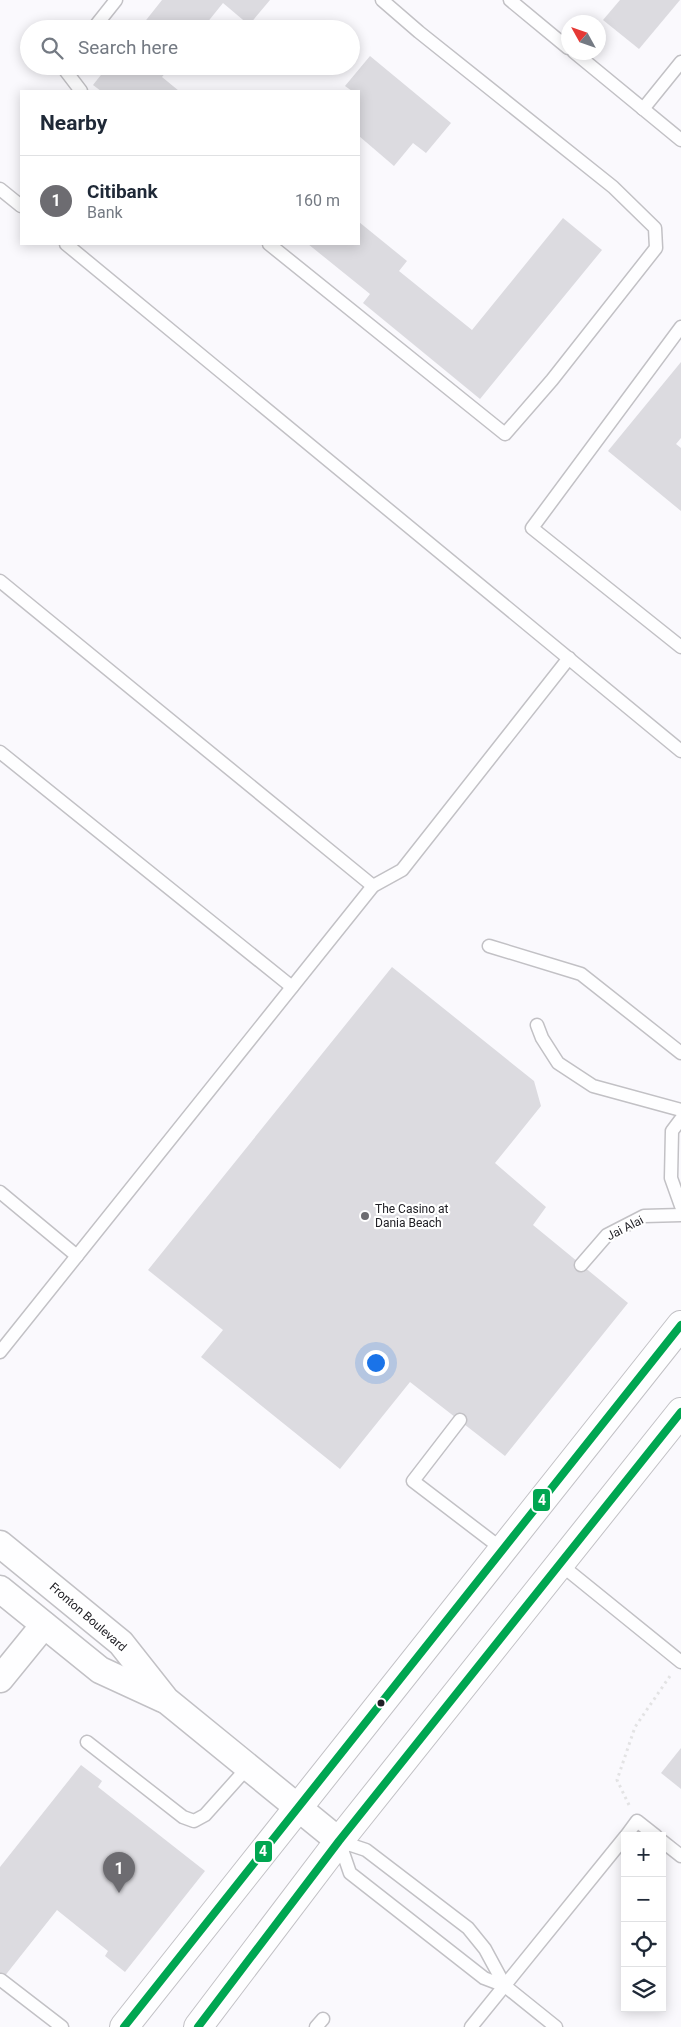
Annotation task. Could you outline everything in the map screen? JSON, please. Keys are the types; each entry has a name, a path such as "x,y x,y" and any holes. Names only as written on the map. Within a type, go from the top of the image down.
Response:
{"main road":[{"path":"124,2027 681,1325"},
{"path":"198,2027 339,1841 681,1412"}],"street":[{"name":"Fronton Boulevard","path":"0,1544 121,1642 166,1700 339,1841"},
{"name":"Fronton Boulevard","path":"0,1589 100,1670 166,1700"},
{"path":"0,1679 44,1625"}],"lane":[{"path":"100,20 116,0"},
{"path":"270,245 505,434 552,380 656,248 654,228 614,187 419,32 382,0"},
{"path":"510,0 561,42"},
{"path":"584,60 681,140"},
{"path":"643,109 681,62"},
{"path":"69,75 80,90"},
{"path":"0,189 20,205"},
{"path":"67,245 681,751"},
{"path":"681,327 532,528 681,647"},
{"path":"0,581 373,886"},
{"path":"0,1352 373,886 402,870 569,658"},
{"path":"0,752 292,987"},
{"path":"489,946 581,974 681,1053"},
{"path":"536,1025 558,1063 593,1086 681,1110"},
{"path":"681,1119 672,1131 671,1178 681,1206"},
{"path":"0,1192 77,1256"},
{"name":"Jai Alai","path":"581,1265 607,1235 644,1216 681,1215"},
{"path":"460,1420 413,1480 502,1549"},
{"path":"560,1564 681,1661"},
{"path":"87,1742 183,1817 194,1821 205,1815 248,1767"},
{"path":"628,1832 637,1821 651,1832"},
{"path":"339,1841 350,1872 484,1978 505,1986 556,2027"},
{"path":"339,1841 366,1850 468,1928 485,1949 505,1986"},
{"path":"471,2027 621,1841"},
{"path":"666,1844 681,1856"},
{"path":"1,1980 62,2027"}],"path":[{"path":"637,1821 616,1780 635,1727 681,1661"}],"building":[{"path":"162,0 270,0 253,20 243,20 223,3 209,20 146,20"},
{"path":"620,0 680,0 639,49 606,22 606,16"},
{"path":"370,56 451,123 426,153 413,143 394,166 360,137 360,90 351,90 345,86 354,75 360,75 360,68"},
{"path":"101,75 164,75 162,77 178,90 100,90 93,85"},
{"path":"563,218 602,250 480,399 363,303 370,294 309,245 360,245 360,223 407,261 399,271 472,330"},
{"path":"681,362 681,438 676,444 681,448 681,511 608,451"},
{"name":"The Casino at Dania Beach","path":"392,967 534,1081 541,1106 495,1163 546,1207 533,1225 628,1303 505,1456 410,1382 340,1469 201,1357 223,1330 148,1270"},
{"path":"681,1748 681,1789 661,1773"},
{"path":"81,1765 102,1781 98,1787 205,1871 125,1972 105,1956 108,1951 57,1910 0,1982 0,1867"}],"transit line":[{"name":"4","path":"124,2027 681,1325"},
{"name":"4","path":"198,2027 339,1841 681,1412"}],"place":[{"name":"The Casino at Dania Beach","path":"365,1216"},
{"name":"Citibank","path":"119,1893"}]}
